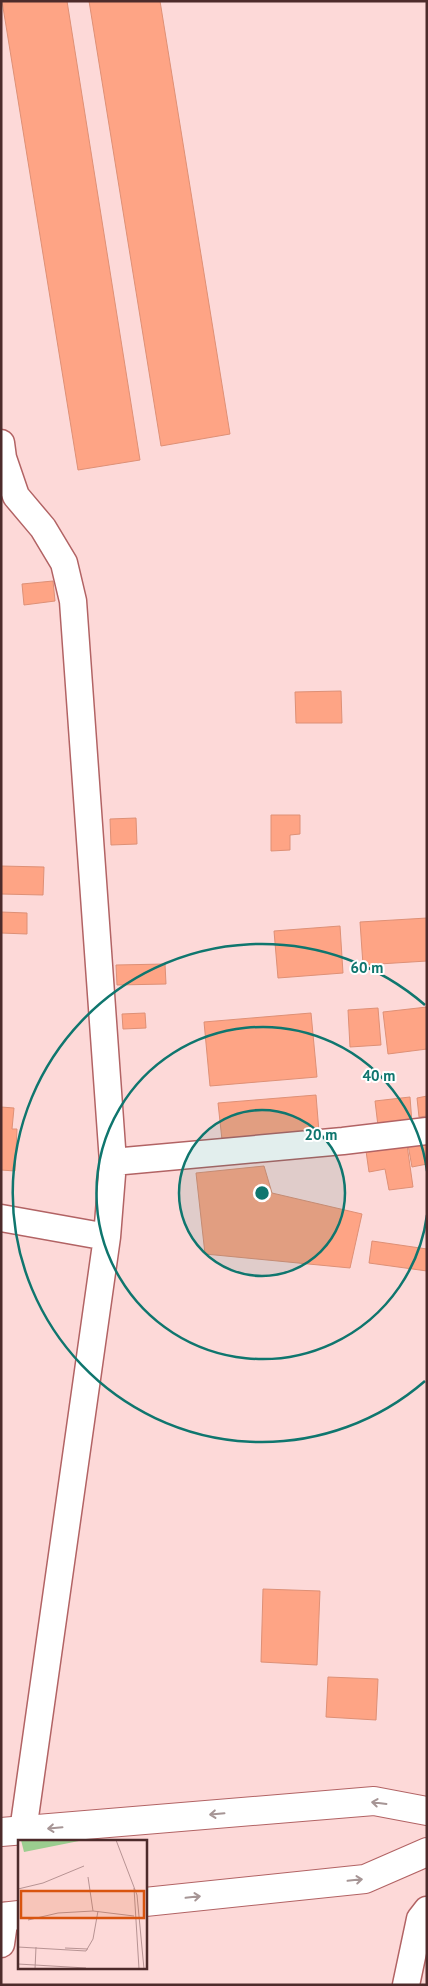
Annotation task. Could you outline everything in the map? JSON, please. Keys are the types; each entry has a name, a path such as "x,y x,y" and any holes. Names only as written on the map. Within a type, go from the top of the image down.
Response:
{"street":[{"path":"1,444 3,458 16,496 43,528 64,563 73,601 112,1162 107,1237 12,1831 374,1801 427,1811"},
{"path":"112,1162 344,1141 427,1131"},
{"path":"1,1218 107,1237"},
{"path":"146,1902 365,1880 427,1852"},
{"path":"406,1985 420,1919 427,1910"},
{"path":"1,1944 8,1916"}],"building":[{"path":"2,1 67,1 140,460 78,470"},
{"path":"89,1 160,1 230,434 161,446"},
{"path":"53,581 55,601 24,605 22,584"},
{"path":"341,691 342,723 296,723 295,692"},
{"path":"271,815 300,815 300,834 290,835 290,850 271,851"},
{"path":"136,818 137,844 111,845 110,819"},
{"path":"1,866 44,867 43,895 1,894"},
{"path":"1,912 27,913 27,934 1,933"},
{"path":"427,918 427,961 363,965 360,922"},
{"path":"340,926 343,973 278,978 274,931"},
{"path":"165,964 166,984 117,985 116,965"},
{"path":"427,1007 427,1049 388,1054 383,1012"},
{"path":"378,1008 381,1045 350,1047 348,1010"},
{"path":"145,1013 146,1028 123,1029 122,1014"},
{"path":"311,1013 317,1077 210,1086 204,1022"},
{"path":"316,1095 319,1132 222,1140 218,1103"},
{"path":"427,1096 427,1116 419,1117 417,1098"},
{"path":"410,1097 412,1123 378,1126 375,1101"},
{"path":"1,1107 14,1108 12,1129 17,1129 15,1171 1,1170"},
{"path":"427,1142 427,1164 412,1167 408,1145"},
{"path":"407,1145 413,1187 389,1190 385,1169 369,1172 366,1151"},
{"path":"264,1166 272,1193 362,1214 350,1268 205,1254 196,1173"},
{"path":"372,1241 427,1249 427,1271 369,1263"},
{"path":"263,1589 320,1591 317,1665 261,1662"},
{"path":"328,1677 378,1679 376,1720 326,1717"}]}
